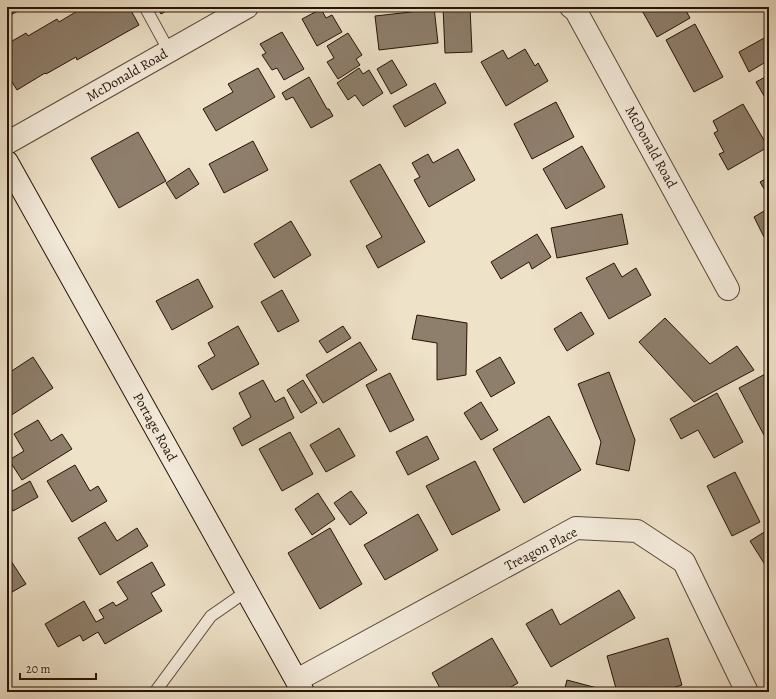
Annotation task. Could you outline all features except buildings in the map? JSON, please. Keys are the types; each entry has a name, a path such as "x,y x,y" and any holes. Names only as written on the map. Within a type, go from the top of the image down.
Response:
{"street":[{"name":"McDonald Road","path":"7,144 247,7"},
{"name":"McDonald Road","path":"571,7 576,11 728,289"},
{"name":"Portage Road","path":"7,162 300,686"},
{"name":"Treagon Place","path":"300,686 576,528 637,531 684,562 747,692"}],"lane":[{"path":"145,7 169,51"},
{"path":"155,692 211,616 247,591"}]}
